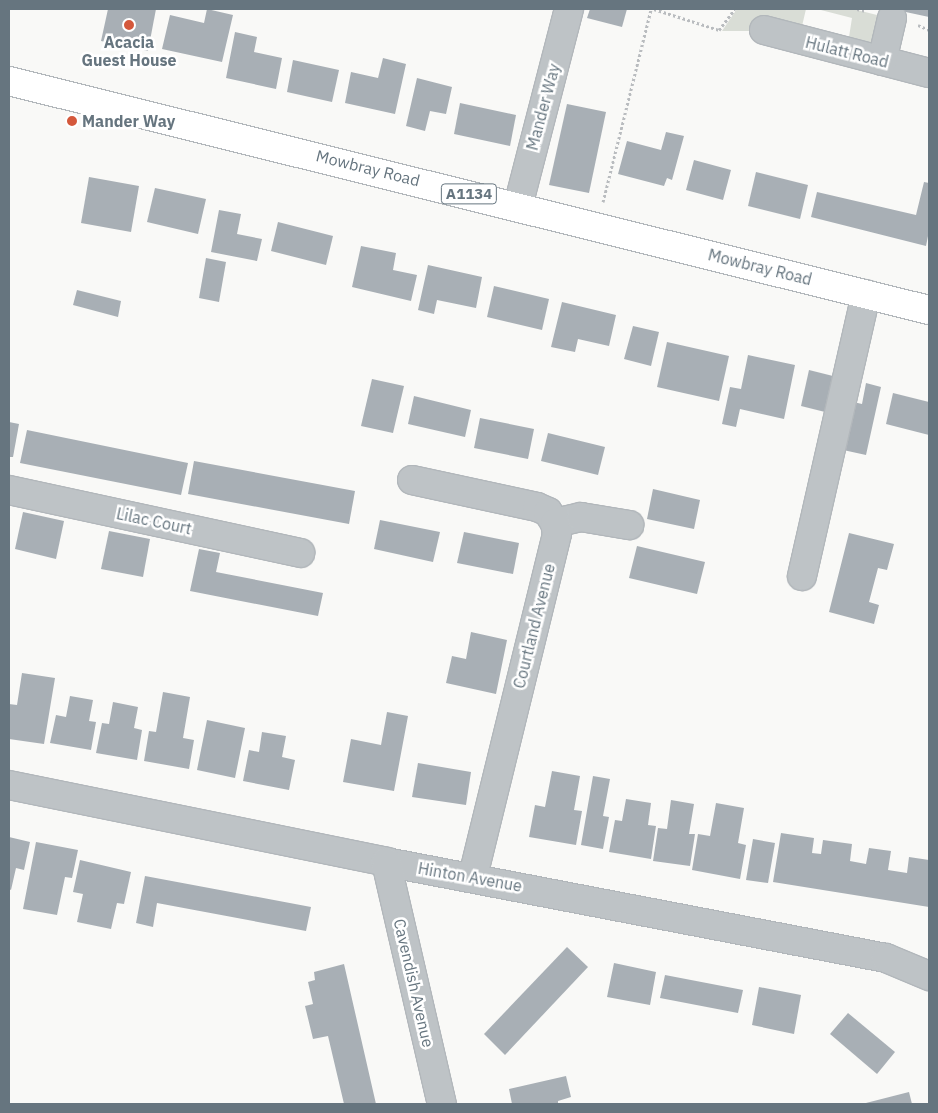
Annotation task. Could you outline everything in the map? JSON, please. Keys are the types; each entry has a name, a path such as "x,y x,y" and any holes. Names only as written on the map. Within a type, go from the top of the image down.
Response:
{"main road":[{"name":"Mowbray Road","path":"9,81 518,206 929,310"}],"street":[{"name":"Mander Way","path":"518,206 569,9"},
{"path":"882,61 892,18"},
{"name":"Hulatt Road","path":"764,30 929,73"},
{"path":"802,576 866,294"},
{"path":"412,480 536,507 548,512 556,523 580,517 628,525"},
{"name":"Lilac Court","path":"9,490 300,553"},
{"name":"Courtland Avenue","path":"473,877 556,534 556,523"},
{"name":"Hinton Avenue","path":"9,785 386,862 473,877 886,958 929,976"},
{"name":"Cavendish Avenue","path":"386,862 442,1104"}],"path":[{"path":"598,226 652,9 719,30 735,9"}],"shaded area":[{"path":"737,9 806,9 799,39 761,31 722,31"},
{"path":"817,9 853,9 881,16 874,43 849,37 852,18"}],"building":[{"name":"Acacia Guest House","path":"108,9 156,9 148,51 101,41"},
{"path":"207,9 233,15 222,62 162,49 170,15 204,23"},
{"path":"590,9 627,9 622,27 587,18"},
{"path":"901,9 929,9 929,17 901,11"},
{"path":"235,32 257,37 254,52 282,58 276,89 226,78"},
{"path":"383,58 406,64 395,114 345,103 351,72 378,78"},
{"path":"293,60 339,70 332,102 287,92"},
{"path":"417,78 452,87 446,114 430,111 425,131 406,126"},
{"path":"460,103 516,115 510,146 454,134"},
{"path":"567,104 606,112 589,193 549,185"},
{"path":"666,132 684,136 672,180 667,178 664,186 618,174 627,141 661,150"},
{"path":"694,160 731,170 723,200 686,190"},
{"path":"756,172 808,185 800,219 748,206"},
{"path":"89,177 139,186 131,232 81,223"},
{"path":"924,182 929,183 929,231 926,246 811,217 817,192 916,215"},
{"path":"155,188 206,199 198,234 147,222"},
{"path":"219,210 241,214 237,234 262,239 257,261 211,252"},
{"path":"278,222 333,236 326,265 271,251"},
{"path":"361,246 396,253 393,270 417,275 411,301 352,287"},
{"path":"206,258 226,262 219,302 199,298"},
{"path":"428,265 482,277 476,308 437,300 434,314 418,310"},
{"path":"494,286 549,299 542,330 487,317"},
{"path":"77,290 121,301 118,317 73,305"},
{"path":"562,302 616,315 609,346 578,339 575,352 551,347"},
{"path":"633,326 659,332 651,366 624,359"},
{"path":"667,342 729,356 719,401 657,387"},
{"path":"748,355 795,365 784,419 740,409 736,427 722,424 730,387 741,389"},
{"path":"809,370 841,378 833,414 801,406"},
{"path":"372,379 404,386 393,433 361,426"},
{"path":"866,383 881,387 866,455 834,448 845,400 862,404"},
{"path":"893,393 929,402 929,435 886,424"},
{"path":"414,396 471,410 465,437 408,424"},
{"path":"480,418 534,429 528,459 474,448"},
{"path":"9,422 19,424 13,457 9,457"},
{"path":"27,430 188,463 181,495 20,463"},
{"path":"548,433 605,447 598,475 541,461"},
{"path":"194,461 355,491 349,524 188,494"},
{"path":"653,489 700,500 694,529 647,519"},
{"path":"23,512 64,521 56,559 15,549"},
{"path":"380,520 440,532 433,562 374,549"},
{"path":"109,531 150,539 143,577 101,569"},
{"path":"464,532 519,543 513,574 457,563"},
{"path":"849,533 894,544 887,570 878,568 869,602 879,605 874,624 829,612"},
{"path":"637,546 705,562 697,594 629,578"},
{"path":"199,549 220,553 216,572 323,593 318,616 190,591"},
{"path":"471,632 507,640 496,694 446,683 452,656 466,659"},
{"path":"22,673 55,678 44,744 9,739 9,704 17,705"},
{"path":"163,692 190,697 183,738 194,740 189,769 144,761 149,731 156,732"},
{"path":"70,696 93,700 89,721 96,722 91,750 50,743 56,715 66,717"},
{"path":"113,702 138,707 134,728 142,730 137,760 96,753 102,723 109,724"},
{"path":"387,712 408,716 394,791 343,782 351,739 381,745"},
{"path":"207,720 245,728 235,778 197,770"},
{"path":"262,732 286,736 282,757 295,760 289,790 243,781 249,750 259,752"},
{"path":"418,763 471,772 466,805 412,797"},
{"path":"552,771 580,776 574,810 582,811 576,845 529,837 535,805 545,807"},
{"path":"593,776 610,779 603,816 609,817 603,849 581,845"},
{"path":"626,799 651,803 648,825 656,826 651,859 609,852 615,820 622,821"},
{"path":"671,800 694,804 689,834 695,834 690,866 653,861 658,828 667,829"},
{"path":"716,803 744,808 738,843 746,845 740,879 692,870 698,834 710,836"},
{"path":"781,833 814,838 812,853 821,854 823,840 852,844 850,861 866,864 869,848 891,851 888,870 907,873 909,857 929,860 929,907 773,882"},
{"path":"9,837 30,842 24,870 16,868 11,890 9,889"},
{"path":"753,839 775,843 768,883 746,880"},
{"path":"36,842 78,850 72,878 65,877 57,915 23,909"},
{"path":"80,860 131,872 124,904 117,903 111,929 77,922 83,894 73,892"},
{"path":"145,876 311,907 306,931 157,903 153,927 136,923"},
{"path":"567,947 588,967 505,1055 484,1034"},
{"path":"614,963 656,972 650,1005 607,997"},
{"path":"344,964 376,1104 344,1104 328,1036 313,1039 305,1006 313,1004 308,982 315,980 314,972"},
{"path":"665,975 743,990 738,1013 660,998"},
{"path":"759,987 801,995 794,1034 752,1025"},
{"path":"848,1013 895,1052 877,1074 830,1034"},
{"path":"566,1076 571,1097 558,1101 558,1104 512,1104 509,1089"},
{"path":"909,1092 912,1104 862,1104"}],"place":[{"name":"Acacia Guest House","path":"129,25"},
{"name":"Mander Way","path":"72,121"}]}
